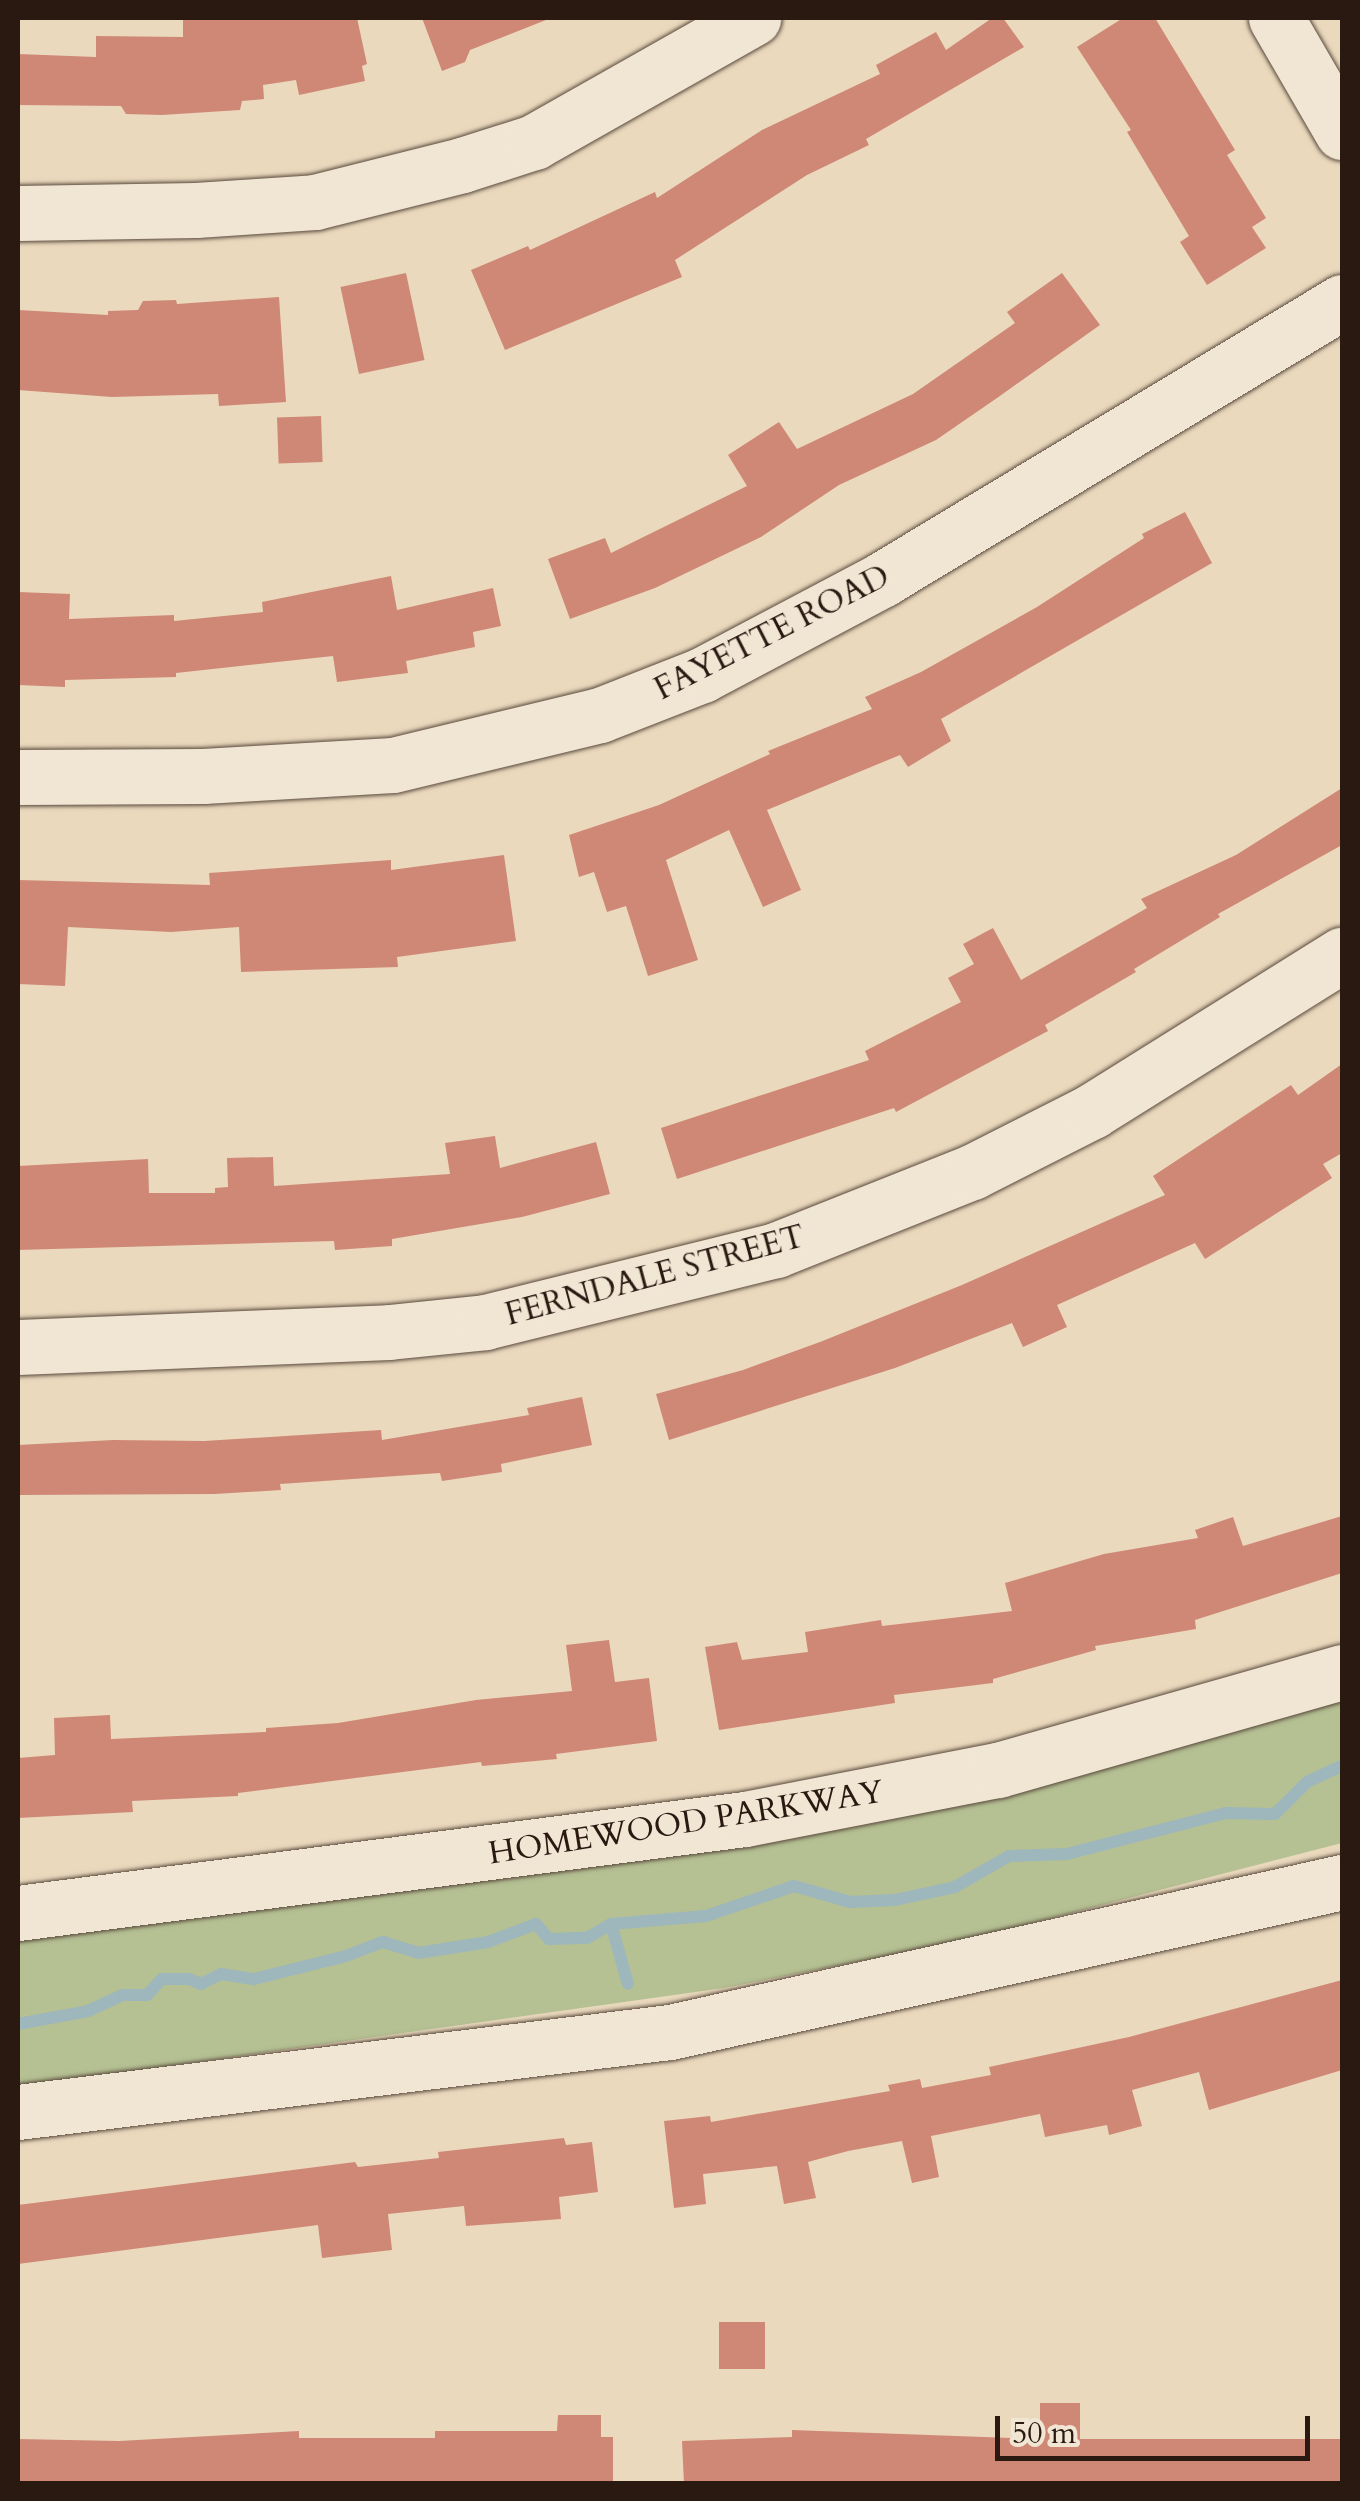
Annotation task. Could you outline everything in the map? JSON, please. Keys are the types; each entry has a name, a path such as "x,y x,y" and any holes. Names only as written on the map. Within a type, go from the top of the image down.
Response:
{"street":[{"path":"18,214 196,210 315,202 462,165 534,142 754,18"},
{"path":"1276,18 1342,132"},
{"name":"FAYETTE ROAD","path":"18,778 203,776 393,766 600,715 702,675 883,579 1342,302"},
{"name":"FERNDALE STREET","path":"18,1347 389,1332 485,1322 776,1250 972,1172 1092,1111 1342,955"},
{"name":"HOMEWOOD PARKWAY","path":"18,1913 745,1820 998,1770 1342,1672"},
{"path":"18,2112 670,2032 1342,1882"}],"green space":[{"path":"1342,1694 1342,1843 963,1941 724,1988 18,2087 18,1929"}],"building":[{"path":"183,18 357,18 367,64 362,66 365,81 299,95 296,80 263,85 264,99 242,101 240,110 162,115 126,114 121,106 18,105 18,54 96,57 96,36 183,37"},
{"path":"422,18 546,20 470,50 465,62 442,71"},
{"path":"992,18 1003,18 1024,47 866,139 869,145 807,175 675,260 682,277 505,350 471,270 528,246 530,250 655,192 657,198 762,130 880,74 876,65 936,32 946,50"},
{"path":"1123,18 1155,18 1235,150 1227,155 1266,218 1252,227 1266,248 1207,285 1180,242 1189,236 1127,132 1131,130 1077,47"},
{"path":"406,273 425,360 359,374 340,287"},
{"path":"1062,273 1100,325 997,398 936,440 839,485 761,537 655,588 570,619 548,559 605,538 611,553 747,486 728,455 779,422 797,449 913,394 1015,323 1007,312"},
{"path":"279,297 286,402 219,406 218,394 112,397 18,390 18,310 108,315 108,311 138,310 143,301 176,300 177,304"},
{"path":"321,416 323,462 279,464 277,418"},
{"path":"1185,512 1212,563 941,719 951,741 908,767 900,755 767,810 801,890 763,907 729,830 666,860 698,960 648,976 626,906 607,912 594,872 579,877 569,835 659,805 770,754 768,751 872,709 865,697 921,672 1037,607 1144,538 1142,534"},
{"path":"391,576 397,610 493,588 501,626 473,632 475,647 406,661 408,673 337,682 333,656 176,673 176,677 65,680 65,687 18,685 18,592 70,594 69,619 174,615 174,621 263,612 262,602"},
{"path":"1342,788 1342,845 1218,914 1220,917 1134,969 1136,972 1045,1025 1048,1031 896,1112 894,1108 677,1179 661,1128 869,1060 865,1051 961,1002 948,978 974,964 963,944 993,928 1021,980 1147,908 1141,899 1236,855"},
{"path":"504,855 516,941 397,957 398,967 241,972 239,927 171,932 68,927 65,986 18,984 18,880 210,885 209,873 391,860 391,870"},
{"path":"1342,1064 1342,1153 1323,1164 1332,1178 1205,1259 1195,1243 1057,1305 1067,1327 1023,1347 1012,1323 895,1368 669,1440 656,1394 743,1370 820,1342 962,1285 1165,1195 1153,1176 1291,1085 1298,1095"},
{"path":"495,1136 500,1168 596,1142 610,1194 522,1217 392,1239 392,1246 335,1250 334,1241 18,1250 18,1166 148,1159 149,1193 215,1193 215,1188 228,1187 227,1158 273,1157 274,1186 450,1174 445,1143"},
{"path":"582,1397 592,1445 501,1464 502,1472 442,1481 440,1473 280,1484 281,1490 215,1494 18,1495 18,1445 204,1441 381,1430 382,1440 529,1415 527,1408"},
{"path":"1342,1516 1342,1573 1195,1620 1196,1629 1095,1646 1096,1650 993,1679 993,1683 894,1695 895,1703 719,1730 705,1647 737,1642 742,1660 808,1652 805,1632 881,1620 882,1626 1012,1611 1005,1583 1104,1554 1198,1538 1195,1530 1233,1517 1243,1546"},
{"path":"609,1640 615,1682 649,1678 657,1741 556,1754 557,1759 482,1766 481,1762 238,1796 132,1801 133,1812 18,1818 18,1758 55,1755 54,1718 110,1715 111,1739 266,1732 266,1728 338,1723 476,1700 572,1691 566,1645"},
{"path":"1342,1980 1342,2070 1209,2110 1199,2072 1132,2090 1142,2126 1109,2135 1107,2125 1045,2137 1040,2114 931,2136 939,2177 912,2183 902,2141 848,2151 808,2162 816,2198 784,2204 777,2166 703,2174 706,2204 674,2208 664,2121 710,2116 711,2122 890,2091 888,2085 920,2079 922,2088 991,2075 989,2067 1129,2037"},
{"path":"564,2138 566,2145 592,2142 598,2192 559,2197 561,2219 466,2226 464,2206 388,2214 392,2250 322,2258 318,2225 18,2264 18,2205 355,2162 358,2167 439,2158 438,2152"},
{"path":"719,2322 765,2322 765,2369 719,2369"},
{"path":"1040,2403 1080,2403 1080,2439 1342,2439 1342,2484 684,2484 682,2441 792,2437 792,2430 1040,2439"},
{"path":"558,2415 601,2415 601,2437 613,2437 613,2484 18,2484 18,2439 119,2441 299,2431 299,2438 435,2438 435,2431 557,2431"}],"waterway":[{"path":"18,2024 88,2011 123,1995 147,1995 162,1979 189,1979 201,1984 221,1974 254,1979 346,1956 383,1942 418,1953 488,1942 536,1924 549,1939 587,1938 611,1924 706,1916 794,1886 850,1902 895,1900 955,1887 1009,1856 1067,1854 1225,1813 1275,1814 1307,1782 1342,1766"},
{"path":"611,1924 628,1984"}]}
